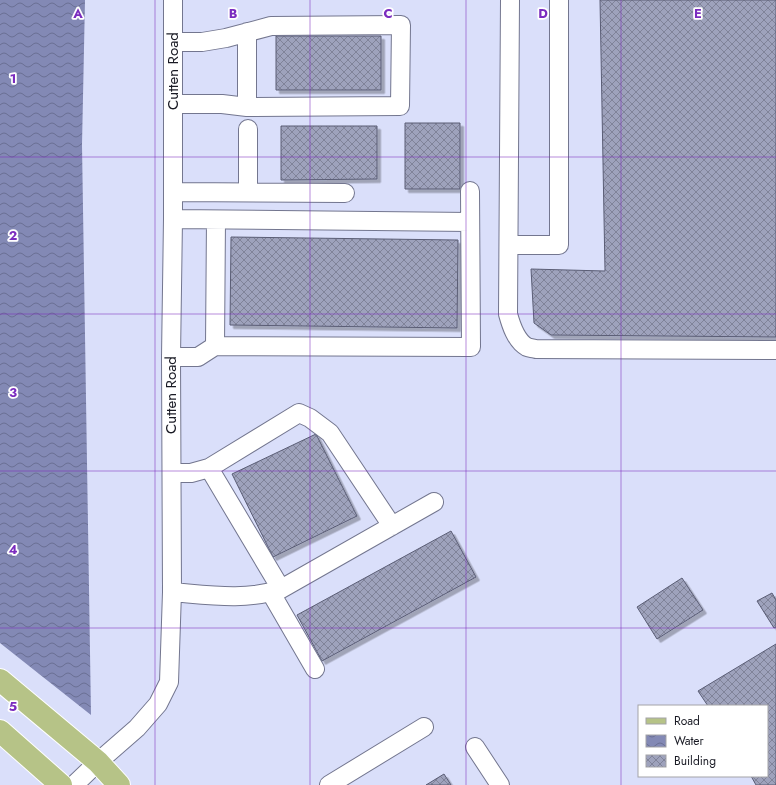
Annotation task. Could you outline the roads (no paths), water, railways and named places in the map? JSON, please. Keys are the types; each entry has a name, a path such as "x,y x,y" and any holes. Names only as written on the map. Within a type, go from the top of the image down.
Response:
{"main road":[{"path":"0,680 98,762 119,785"},
{"path":"0,731 61,785"}],"street":[{"name":"Cutten Road","path":"74,785 137,728 158,704 169,682 172,592 171,357 173,219 173,0"},
{"path":"510,0 508,314 512,327 520,340 526,347 536,349 776,350"},
{"path":"509,245 559,245 559,0"},
{"path":"173,42 202,42 271,26 401,25 400,106 247,106 222,104 173,104"},
{"path":"247,32 247,106"},
{"path":"248,129 248,192"},
{"path":"171,357 198,357 215,346 471,347 470,191"},
{"path":"173,192 345,193"},
{"path":"173,219 470,222"},
{"path":"215,346 216,220"},
{"path":"172,473 191,473 209,468 299,413 310,418 330,433 392,526"},
{"path":"209,468 276,591 315,669"},
{"path":"172,592 250,596 276,591 434,502"},
{"path":"329,785 424,727"},
{"path":"475,747 500,785"}],"water":[{"path":"0,0 85,0 82,145 91,715 0,643"}]}
